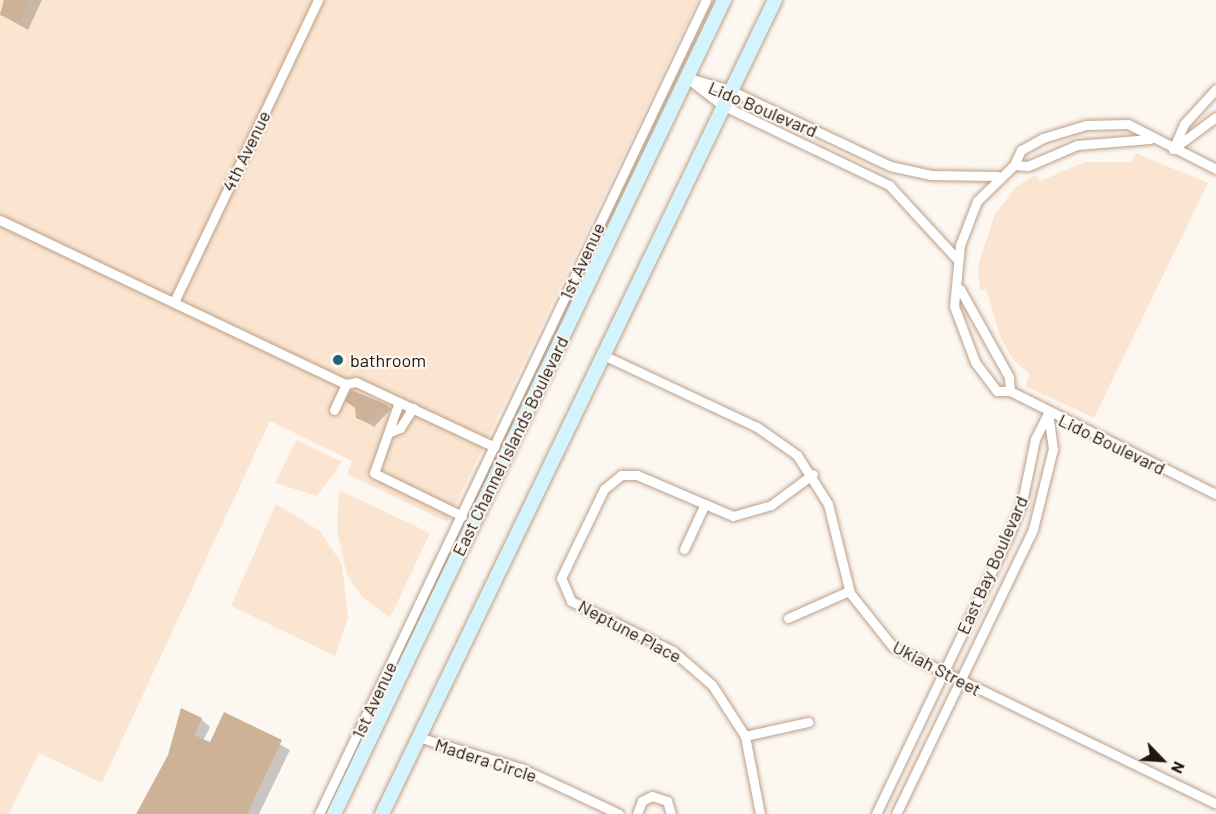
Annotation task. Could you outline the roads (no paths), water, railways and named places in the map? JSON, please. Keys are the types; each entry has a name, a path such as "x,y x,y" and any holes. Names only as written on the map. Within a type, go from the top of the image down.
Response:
{"main road":[{"name":"East Channel Islands Boulevard","path":"334,814 724,0"},
{"path":"382,814 601,354 775,0"}],"street":[{"name":"4th Avenue","path":"174,302 318,0"},
{"name":"1st Avenue","path":"319,814 705,0"},
{"name":"Lido Boulevard","path":"687,78 730,90 890,166 931,175 998,176"},
{"name":"Lido Boulevard","path":"687,78 722,105 889,185 957,259"},
{"path":"1173,149 1184,124 1216,89"},
{"path":"1173,149 1216,117"},
{"path":"998,176 1014,165 1021,150 1072,128 1128,124 1139,126 1149,139"},
{"path":"1014,165 1028,166 1077,145 1149,139 1216,169"},
{"name":"Lido Boulevard","path":"998,176 971,213 957,259 960,289 1009,377 1011,391"},
{"path":"0,220 346,384 356,382 495,447"},
{"name":"Lido Boulevard","path":"960,289 954,306 970,353 997,391 1011,391 1048,413 1216,494"},
{"name":"Ukiah Street","path":"601,354 771,435 813,474 828,504 849,591 884,639 943,674 1216,804"},
{"path":"334,410 346,384"},
{"path":"399,402 374,473 462,516"},
{"path":"390,432 400,428 413,408"},
{"name":"East Bay Boulevard","path":"876,814 1017,516 1035,439 1048,413"},
{"name":"East Bay Boulevard","path":"896,814 1037,516 1053,449 1048,413"},
{"name":"Neptune Place","path":"760,814 745,736 726,703 688,662 571,601 561,585 613,478 637,475 704,506 745,515 771,505 813,474"},
{"path":"684,549 704,506"},
{"path":"789,618 849,591"},
{"path":"745,736 808,722"},
{"name":"Madera Circle","path":"418,737 521,768 619,814"},
{"path":"637,814 642,801 652,796 667,801 671,814"}],"place":[{"name":"bathroom","path":"338,360"}]}
